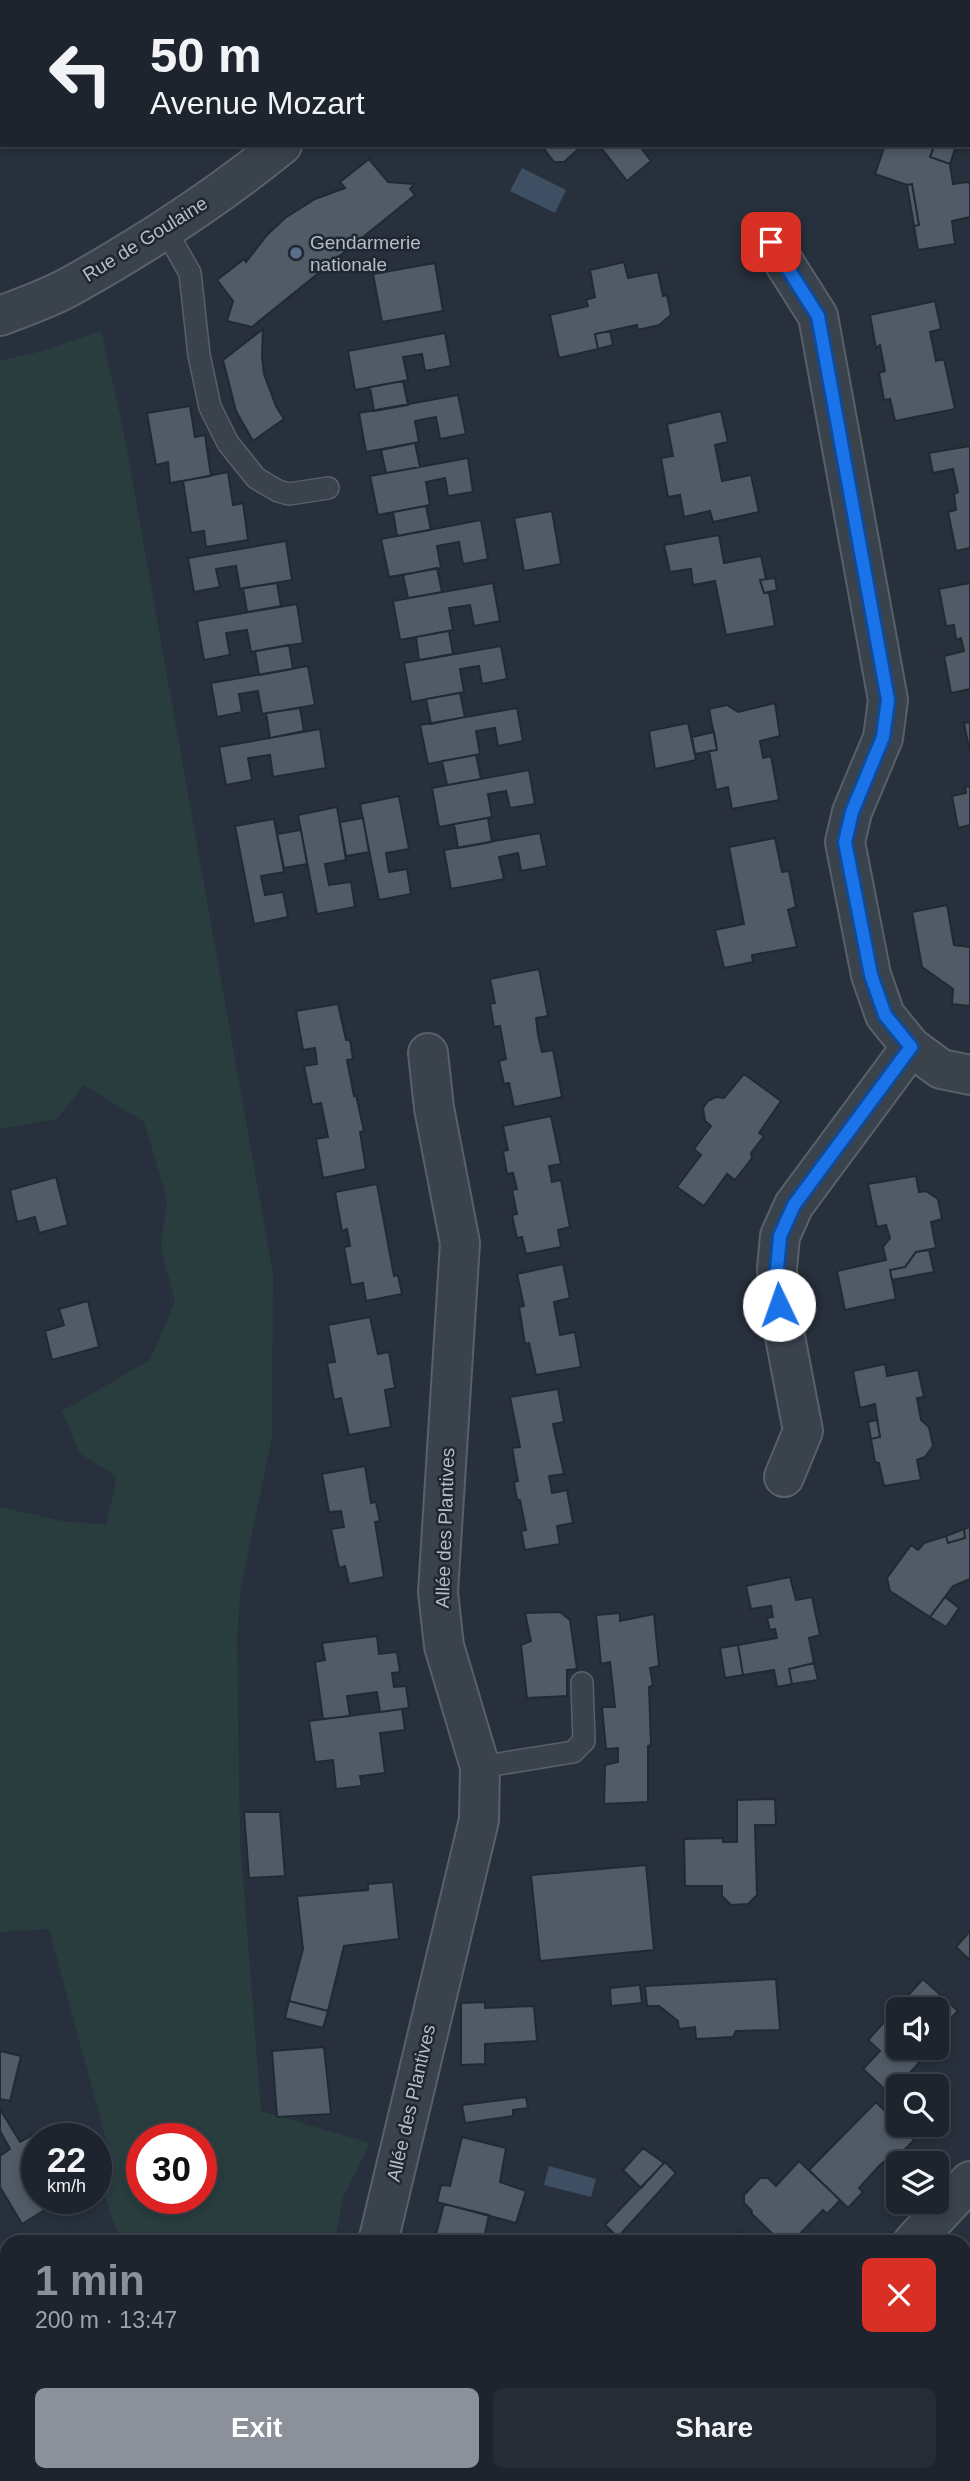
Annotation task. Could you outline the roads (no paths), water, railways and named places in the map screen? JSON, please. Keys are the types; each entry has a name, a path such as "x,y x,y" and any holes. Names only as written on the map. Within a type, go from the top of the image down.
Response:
{"street":[{"name":"Rue de Goulaine","path":"0,316 66,288 164,229 254,168 280,147"},
{"path":"771,242 818,316 888,700 883,737 852,812 845,842 871,975 885,1015 911,1047 942,1069 970,1075"},
{"path":"784,1477 803,1432 779,1305 777,1269 780,1236 794,1205 911,1047"},
{"name":"Allée des Plantives","path":"380,2235 479,1820 480,1767 444,1646 438,1592 460,1243 434,1108 428,1053"},
{"path":"920,2235 970,2181"}],"lane":[{"path":"164,229 190,273 199,355 210,407 228,443 256,478 278,491 289,494 328,488"},
{"path":"480,1767 573,1752 584,1741 582,1683"}],"water":[{"path":"522,168 566,190 555,213 510,191"},
{"path":"549,2166 596,2179 591,2197 544,2185"}],"place":[{"name":"Gendarmerie nationale","path":"296,253"}]}
